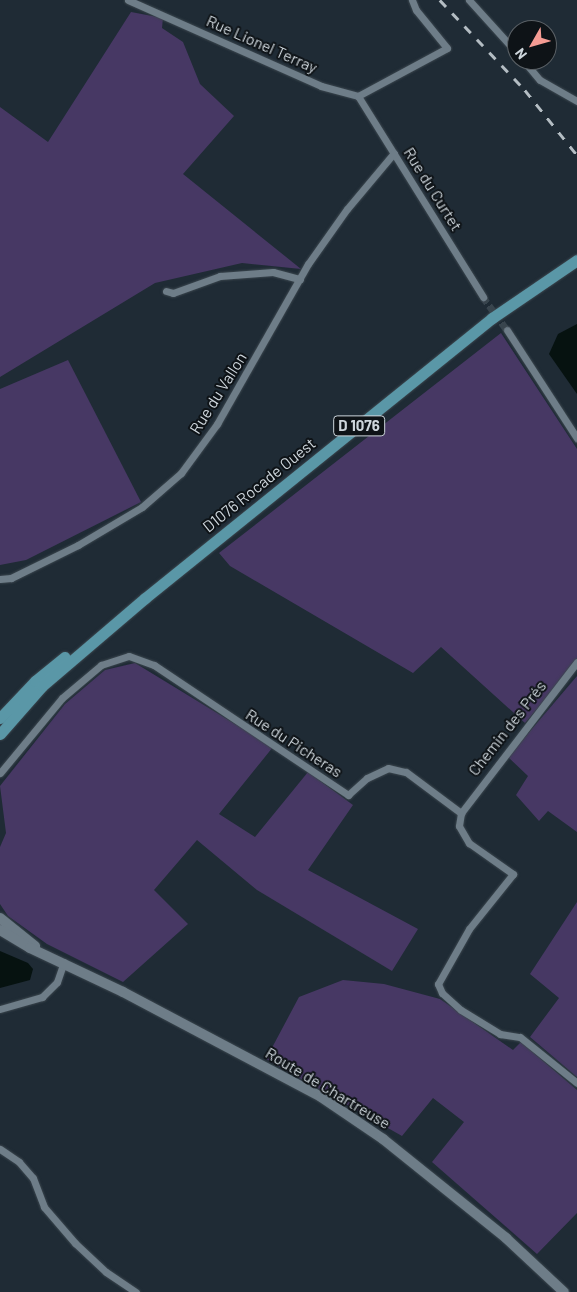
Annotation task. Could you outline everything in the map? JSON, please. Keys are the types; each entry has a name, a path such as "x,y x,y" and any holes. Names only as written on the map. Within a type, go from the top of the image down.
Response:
{"main road":[{"name":"D1076 Rocade Ouest","path":"0,734 42,686 145,598 484,324 577,260"},
{"name":"D 1076","path":"0,718 36,681 145,598"},
{"name":"Route de Chartreuse","path":"0,918 46,954"},
{"name":"Route de Chartreuse","path":"0,930 30,948 64,962 284,1076 375,1133 506,1238 564,1292"}],"street":[{"name":"Rue Lionel Terray","path":"128,0 321,86 358,96"},
{"path":"358,96 447,48 416,10 412,0"},
{"path":"469,0 507,42"},
{"path":"532,70 540,80 577,101"},
{"name":"Rue du Curtet","path":"358,96 483,297"},
{"name":"Rue du Vallon","path":"0,579 10,578 78,545 142,507 181,472 217,424 300,279 347,209 394,153"},
{"path":"166,291 173,293 220,276 273,272 300,279"},
{"path":"507,330 577,438"},
{"name":"Rue du Picheras","path":"0,773 49,711 80,681 110,660 129,656 154,665 348,795 367,778 388,768 406,772 461,813"},
{"name":"Chemin des Prés","path":"461,813 577,662"},
{"path":"461,813 459,826 469,842 514,874 468,929 438,984 442,993 461,1010 500,1034 520,1037 577,1083"},
{"path":"0,1009 42,997 57,982 64,962"},
{"path":"0,1149 19,1162 33,1178 44,1207 75,1243 106,1272 136,1292"}],"shaded area":[{"path":"131,12 163,18 162,28 183,42 200,84 234,116 183,174 301,269 242,263 155,283 0,377 0,107 48,142"},
{"path":"577,324 577,394 549,354 558,334"},
{"path":"501,333 577,449 577,662 525,723 441,647 413,673 230,566 219,553"},
{"path":"68,360 141,502 26,560 0,565 0,389"},
{"path":"135,663 273,747 219,814 255,837 308,772 353,805 308,870 418,929 392,971 257,890 197,840 154,890 188,924 123,982 47,944 8,916 0,904 0,847 6,833 0,786 65,704 105,670"},
{"path":"577,676 577,832 548,811 539,821 516,795 528,776 508,757"},
{"path":"577,902 577,1077 530,1037 559,998 530,974"},
{"path":"0,951 28,963 33,969 30,980 0,988"},
{"path":"343,980 384,984 440,999 513,1050 521,1042 577,1090 577,1213 537,1254 432,1162 464,1122 433,1098 402,1136 266,1059 299,997"}],"tunnel":[{"path":"483,297 507,330"}],"railway":[{"path":"440,0 525,90 577,155"}]}
